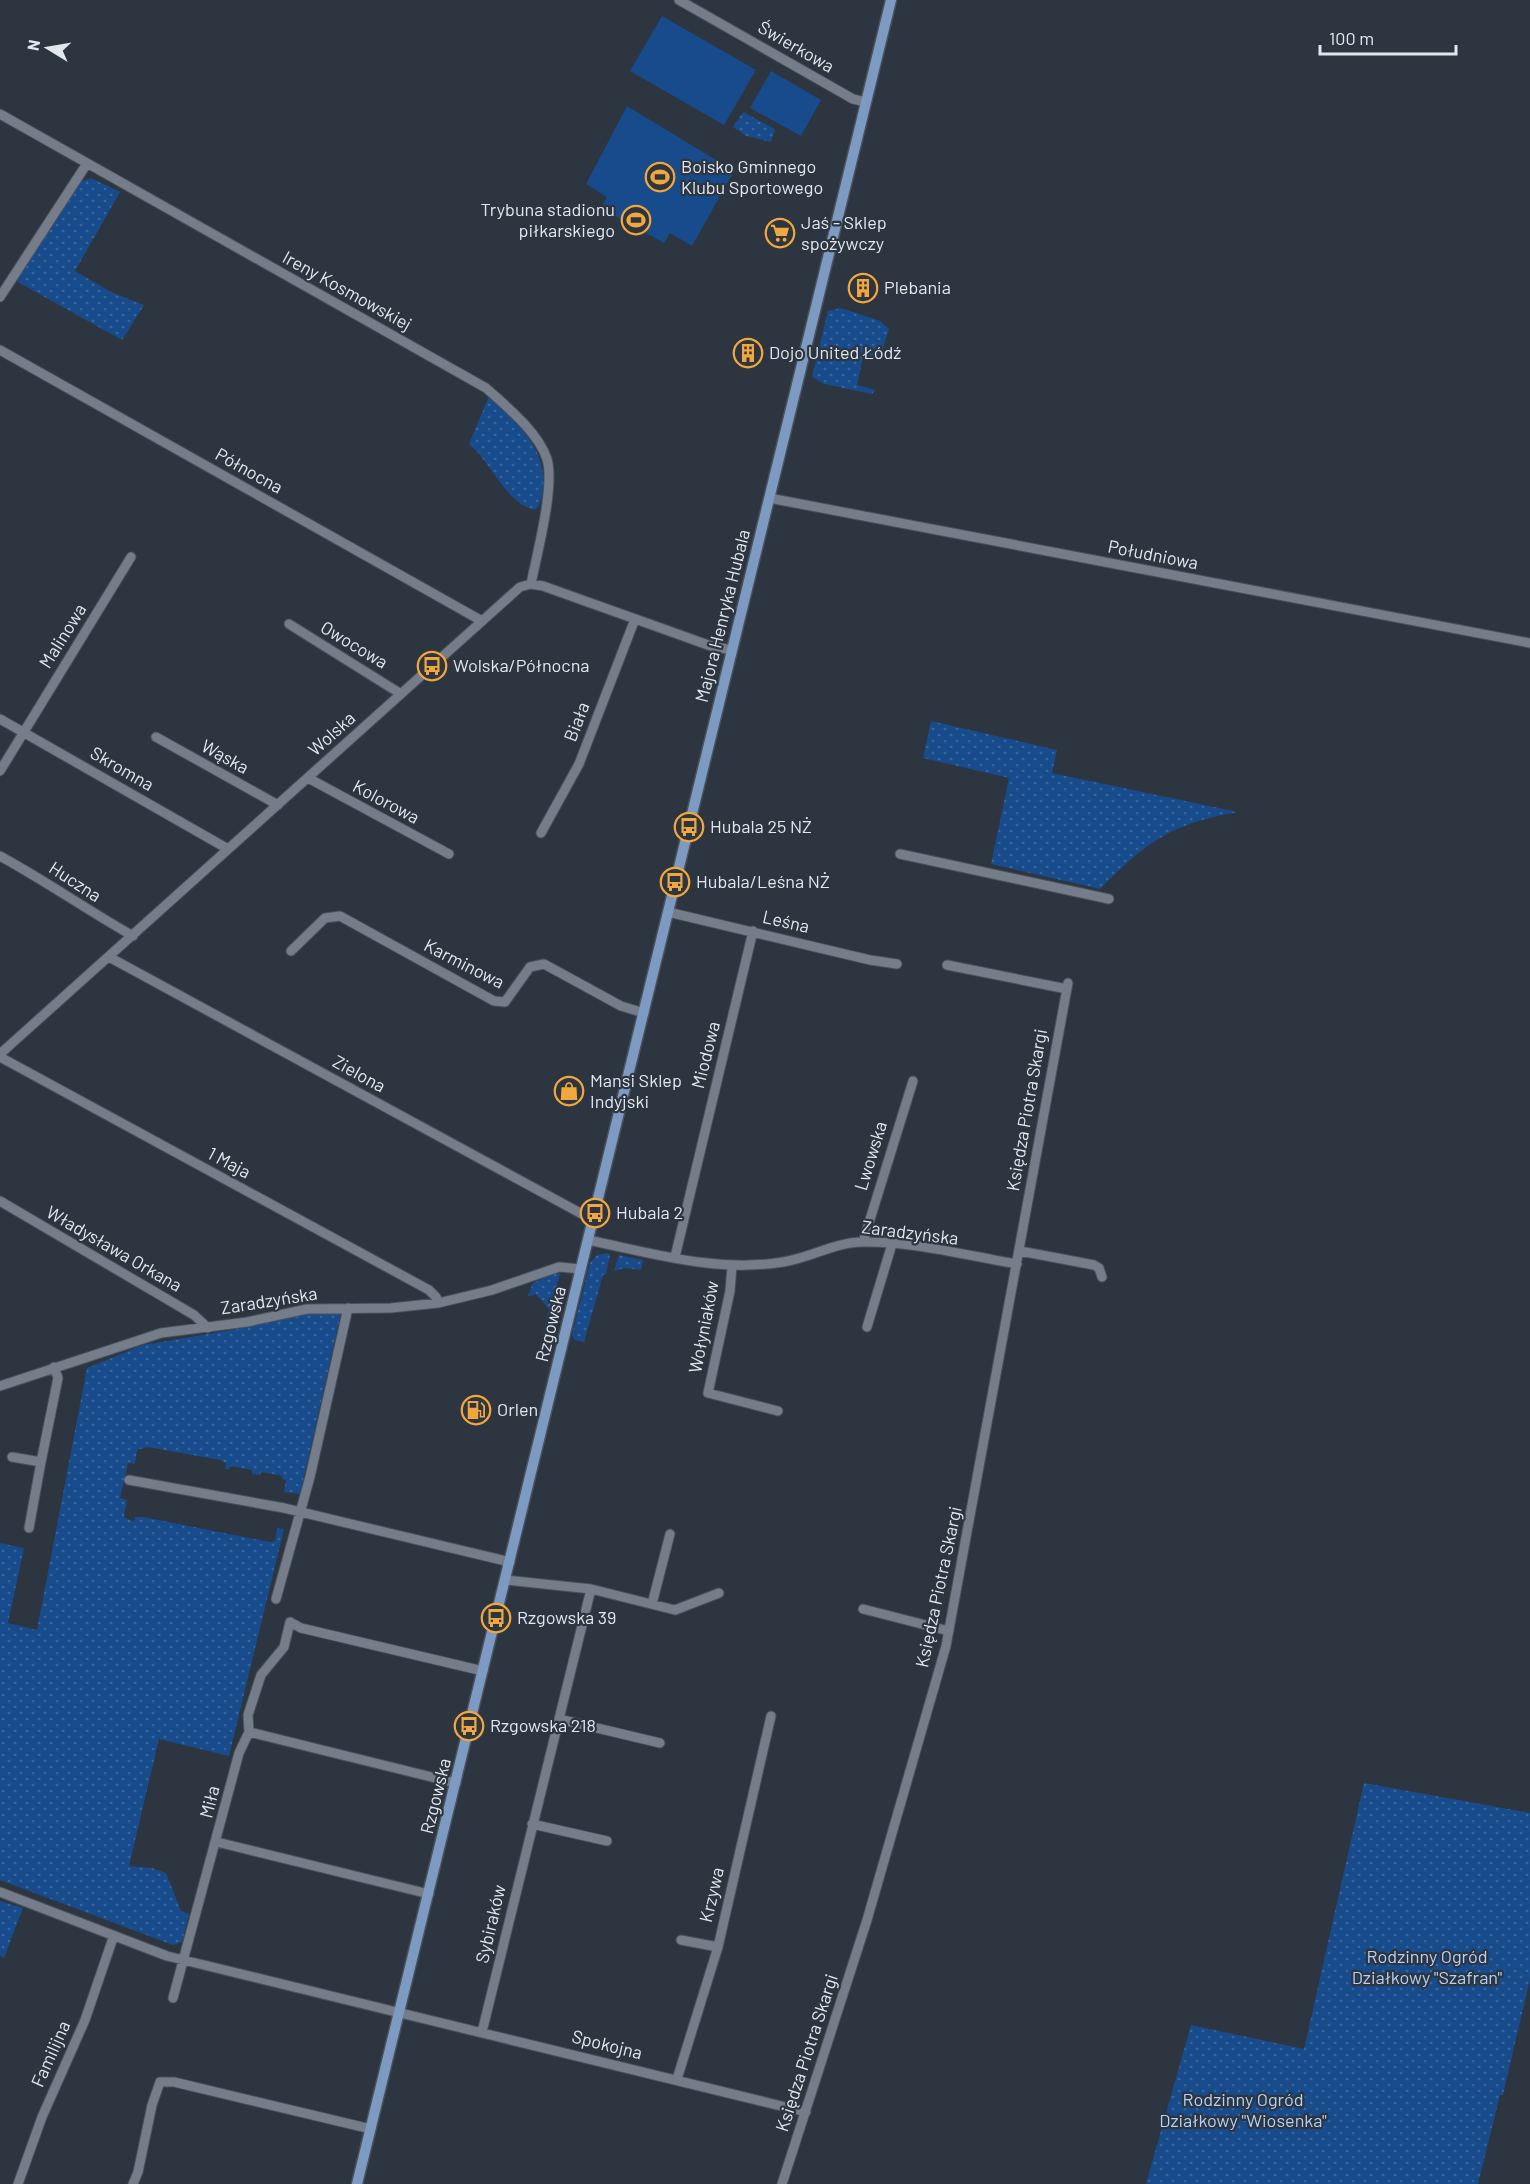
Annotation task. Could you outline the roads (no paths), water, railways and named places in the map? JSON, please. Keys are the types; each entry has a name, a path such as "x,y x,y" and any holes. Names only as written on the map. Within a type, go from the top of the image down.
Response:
{"main road":[{"name":"Majora Henryka Hubala","path":"588,1240 891,0"},
{"name":"Rzgowska","path":"357,2184 588,1240"}],"street":[{"name":"Świerkowa","path":"679,0 853,99 866,102"},
{"name":"Ireny Kosmowskiej","path":"0,114 86,165 480,384 502,402 534,437 547,458 549,470 548,490 531,584"},
{"path":"0,297 86,165"},
{"name":"Północna","path":"0,350 482,621"},
{"name":"Południowa","path":"769,498 1530,643"},
{"name":"Malinowa","path":"0,771 131,557"},
{"path":"531,584 711,646 732,650"},
{"name":"Wolska","path":"0,1056 520,587 531,584"},
{"name":"Biała","path":"541,833 579,764 635,619"},
{"name":"Owocowa","path":"289,624 401,694"},
{"name":"Skromna","path":"0,719 228,849"},
{"name":"Wąska","path":"156,737 278,805"},
{"name":"Kolorowa","path":"308,778 449,854"},
{"path":"900,854 1109,898"},
{"name":"Huczna","path":"0,856 61,890 73,901 133,936"},
{"name":"Leśna","path":"668,912 870,960 897,964"},
{"name":"Karminowa","path":"291,951 322,921 330,916 340,916 500,1004 512,995 530,967 544,963 621,1006 644,1013"},
{"name":"Miodowa","path":"675,1257 753,932"},
{"name":"Zielona","path":"110,957 582,1214 594,1217"},
{"name":"Księdza Piotra Skargi","path":"782,2184 867,1920 949,1631 1068,986 946,965"},
{"name":"1 Maja","path":"0,1056 429,1290 438,1303"},
{"name":"Lwowska","path":"863,1242 913,1081"},
{"name":"Władysława Orkana","path":"0,1201 194,1315 208,1328"},
{"name":"Zaradzyńska","path":"588,1240 732,1266 782,1263 844,1244 863,1242 892,1244 1017,1264"},
{"path":"867,1327 892,1244"},
{"path":"1020,1251 1094,1265 1099,1268 1102,1277"},
{"name":"Wołyniaków","path":"732,1266 730,1291 708,1392 778,1411"},
{"name":"Zaradzyńska","path":"0,1386 161,1334 208,1328 283,1312 392,1308 438,1303 482,1293 559,1267 581,1269"},
{"path":"276,1599 300,1512 348,1308"},
{"path":"29,1528 58,1378 54,1367"},
{"path":"12,1457 41,1462"},
{"path":"129,1480 300,1512 510,1562"},
{"path":"652,1604 670,1534"},
{"path":"505,1580 591,1589 675,1610 719,1593"},
{"name":"Sybiraków","path":"483,2032 591,1589"},
{"path":"863,1609 949,1631"},
{"name":"Miła","path":"173,1998 199,1906 206,1868 217,1842 239,1753 249,1732 248,1715 261,1675 284,1647 290,1622 301,1628 483,1671"},
{"name":"Krzywa","path":"677,2079 718,1947 771,1716"},
{"path":"559,1719 660,1743"},
{"path":"249,1732 456,1783"},
{"path":"532,1824 607,1841"},
{"path":"217,1842 429,1894"},
{"name":"Spokojna","path":"0,1892 113,1938 183,1959 806,2112"},
{"name":"Familijna","path":"18,2184 42,2117 85,2020 113,1938"},
{"path":"681,1940 718,1947"},
{"path":"133,2184 138,2172 152,2105 160,2082 174,2082 371,2129"}],"place":[{"name":"Boisko Gminnego Klubu Sportowego","path":"660,177"},
{"name":"Trybuna stadionu piłkarskiego","path":"636,220"},
{"name":"Jaś - Sklep spożywczy","path":"780,233"},
{"name":"Plebania","path":"863,288"},
{"name":"Dojo United Łódź","path":"748,353"},
{"name":"Wolska/Północna","path":"432,666"},
{"name":"Hubala 25 NŻ","path":"689,827"},
{"name":"Hubala/Leśna NŻ","path":"675,882"},
{"name":"Mansi Sklep Indyjski","path":"569,1091"},
{"name":"Hubala 2","path":"595,1213"},
{"name":"Orlen","path":"476,1410"},
{"name":"Rzgowska 39","path":"496,1618"},
{"name":"Rzgowska 218","path":"469,1726"}],"park label":[{"name":"Rodzinny Ogród Działkowy \"Szafran\"","path":"1427,1967"},
{"name":"Rodzinny Ogród Działkowy \"Wiosenka\"","path":"1243,2110"}]}
